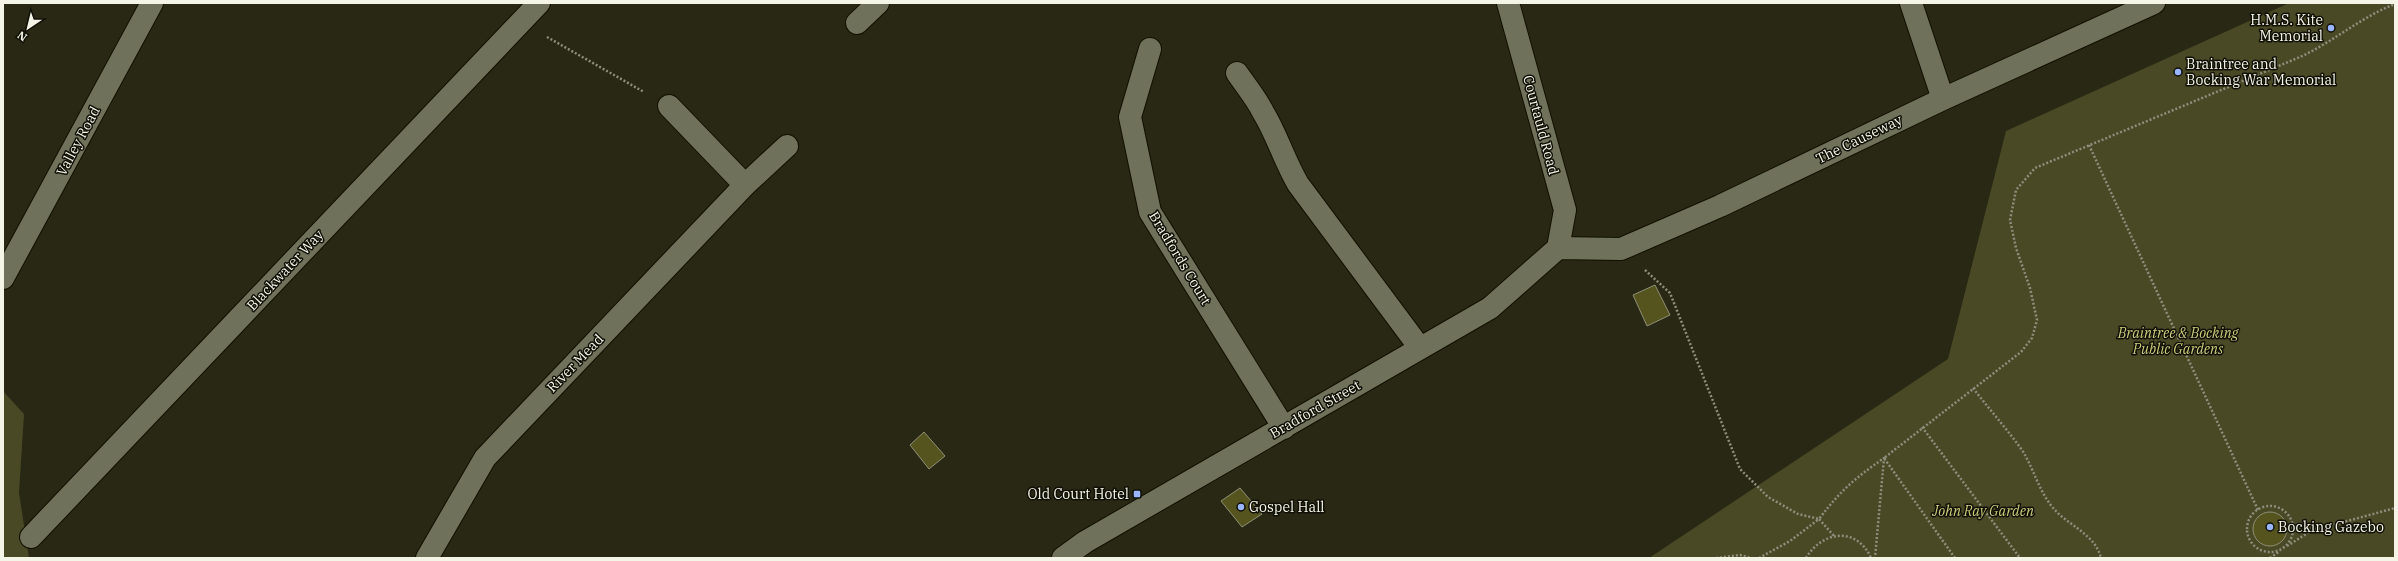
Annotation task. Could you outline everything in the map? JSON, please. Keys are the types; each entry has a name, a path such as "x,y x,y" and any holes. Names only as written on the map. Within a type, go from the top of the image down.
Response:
{"street":[{"name":"Valley Road","path":"3,278 152,3"},
{"name":"Blackwater Way","path":"31,537 539,3"},
{"path":"857,23 878,3"},
{"name":"Courtauld Road","path":"1508,3 1564,210 1558,248"},
{"path":"1911,3 1943,99"},
{"name":"The Causeway","path":"1558,248 1621,249 1720,206 1943,99 2154,3"},
{"name":"Bradfords Court","path":"1150,49 1130,117 1150,212 1284,428"},
{"path":"1238,74 1263,111 1277,139 1285,161 1298,184 1420,348"},
{"path":"668,106 745,185"},
{"name":"River Mead","path":"427,558 485,458 745,185 787,146"},
{"name":"Bradford Street","path":"1063,558 1085,542 1490,308 1558,248"}],"path":[{"path":"1759,558 1790,541 1819,519 1839,492 2021,352 2032,338 2037,320 2030,288 2016,248 2010,220 2016,190 2035,168 2300,57 2325,45 2380,10 2395,4"},
{"path":"521,22 668,106"},
{"path":"2089,145 2258,510"},
{"path":"1621,249 1670,293 1740,469 1768,497 1798,514 1819,519 1834,536"},
{"path":"1973,388 2022,451 2046,500 2064,520 2082,532 2098,547 2101,558"},
{"path":"1922,427 2020,558"},
{"path":"1875,558 1884,458"},
{"path":"1884,458 1955,558"},
{"path":"2266,507 2274,507 2283,510 2290,517 2293,525 2293,534 2283,549 2266,552 2257,548 2251,542 2247,525 2251,516 2258,510 2266,507"},
{"path":"2270,558 2311,531 2395,508"},
{"path":"1806,558 1819,541 1834,536 1850,537 1860,542 1871,558"},
{"path":"1716,558 1740,555 1751,558"}],"green space":[{"name":"Braintree & Bocking Public Gardens","path":"2289,3 2395,3 2395,558 1649,558 1948,359 2006,131"},
{"path":"3,391 24,414 19,493 29,558 3,558"}],"building":[{"path":"1655,285 1670,315 1647,326 1633,295"},
{"path":"924,432 945,456 929,469 910,445"},
{"name":"Gospel Hall","path":"1240,488 1262,514 1242,527 1221,501"},
{"name":"Bocking Gazebo","path":"2267,512 2273,512 2282,517 2286,523 2286,535 2282,541 2273,546 2267,546 2258,541 2253,532 2253,526 2258,517"}],"place":[{"name":"H.M.S. Kite Memorial","path":"2331,28"},
{"name":"Braintree and Bocking War Memorial","path":"2178,72"},
{"name":"Old Court Hotel","path":"1137,494"},
{"name":"Gospel Hall","path":"1241,507"},
{"name":"Bocking Gazebo","path":"2270,527"}],"park label":[{"name":"John Ray Garden","path":"1983,511"}]}
